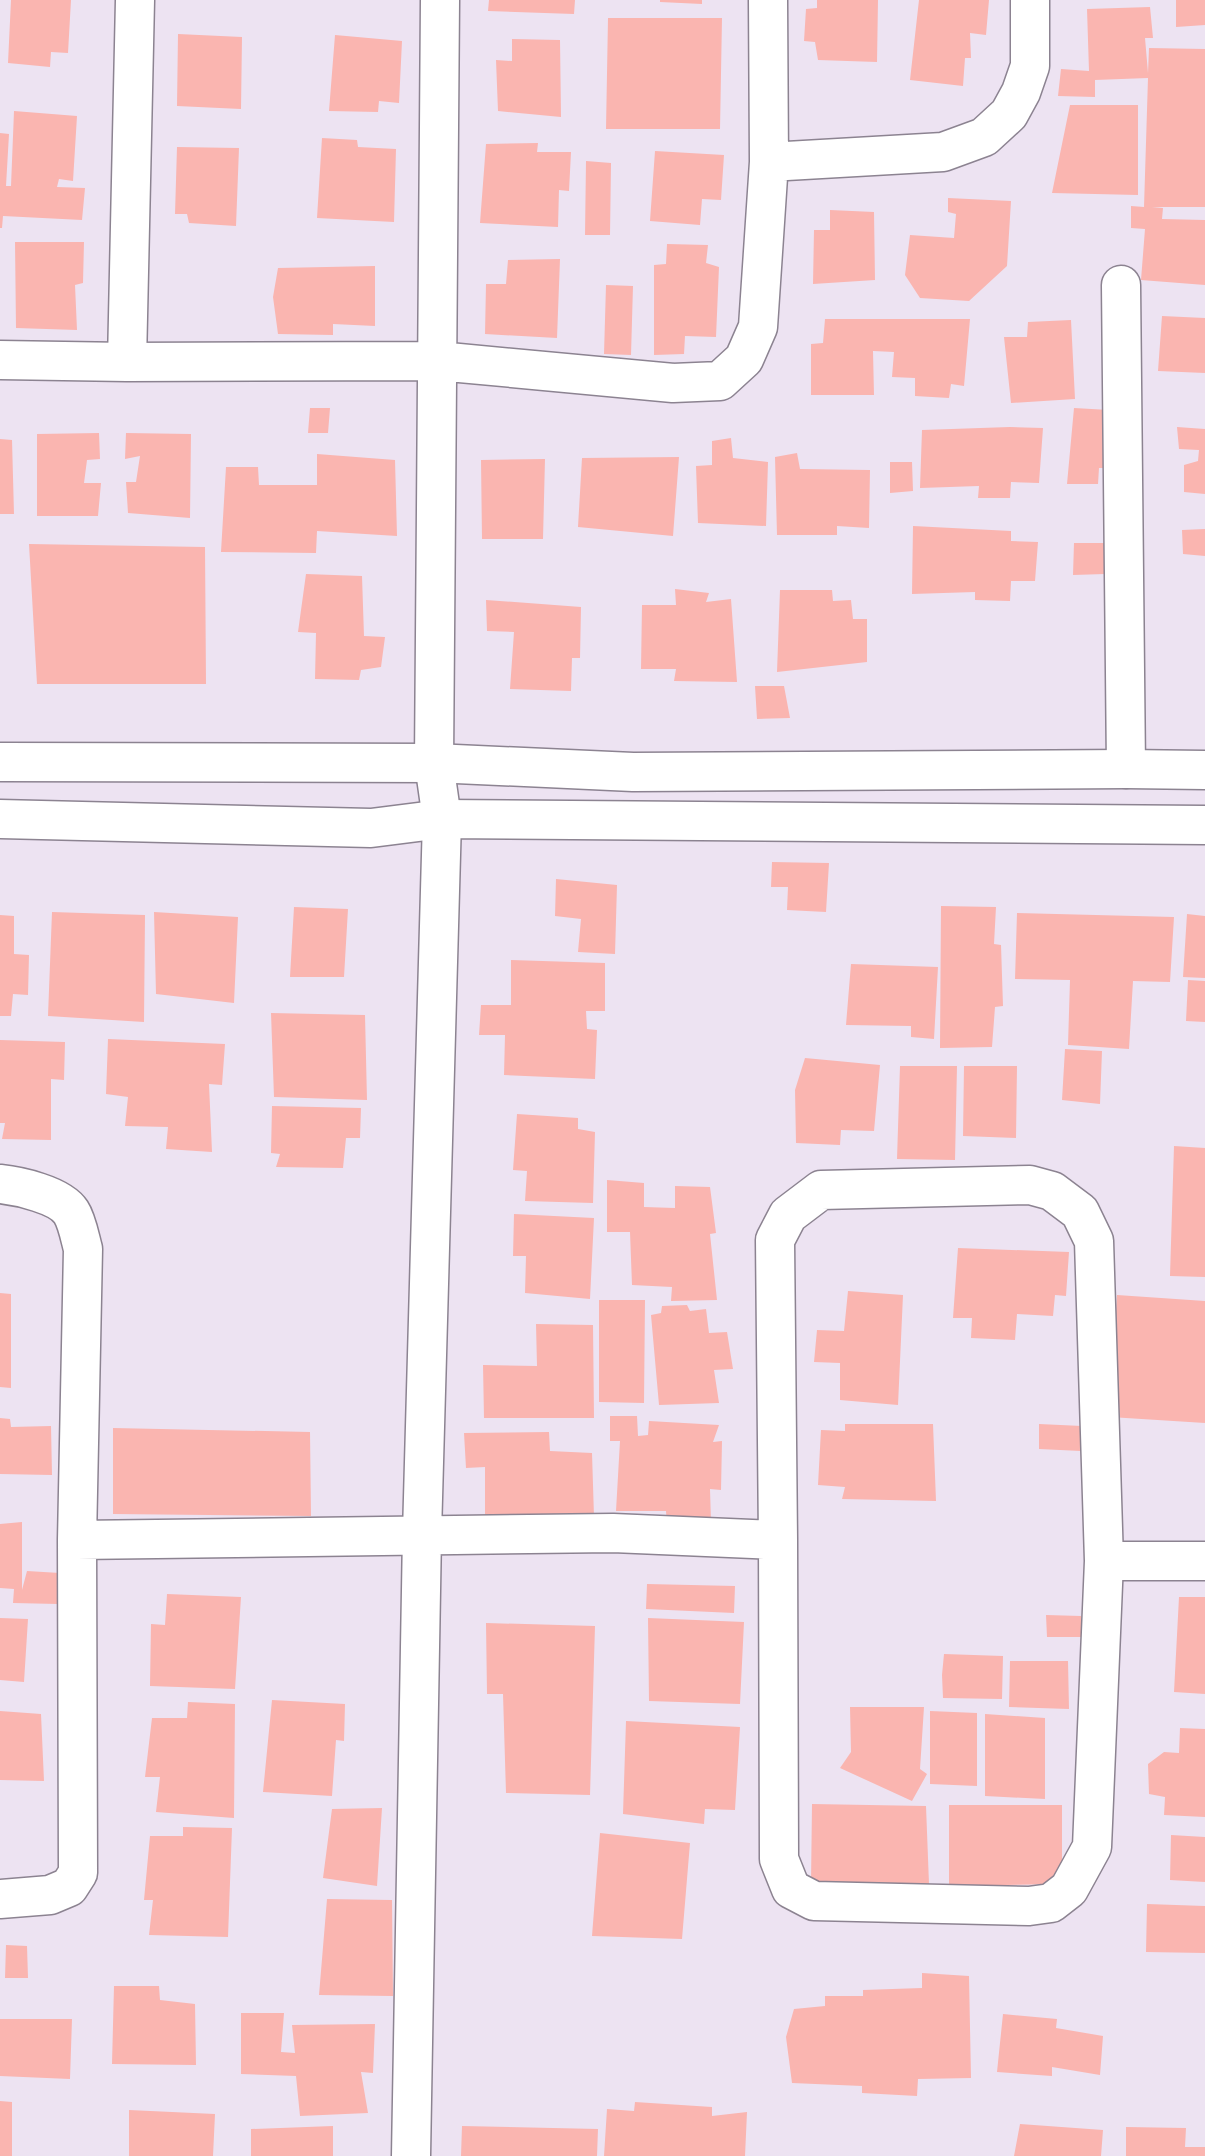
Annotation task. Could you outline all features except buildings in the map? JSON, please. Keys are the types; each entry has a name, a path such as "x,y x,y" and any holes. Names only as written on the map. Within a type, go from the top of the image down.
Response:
{"street":[{"path":"128,362 135,0"},
{"path":"411,2156 422,1534 442,819 434,763 440,0"},
{"path":"0,360 438,361 673,383 720,381 744,359 758,327 769,162 768,0"},
{"path":"769,162 943,152 984,137 1009,114 1021,92 1030,66 1030,0"},
{"path":"1121,285 1126,769"},
{"path":"0,762 434,763 634,772 1126,769 1205,771"},
{"path":"0,819 371,828 442,819 1205,825"},
{"path":"0,1184 13,1185 52,1198 71,1212 83,1249 77,1539 78,1873 69,1887 50,1895 0,1899"},
{"path":"1030,1185 1052,1191 1080,1212 1094,1241 1104,1562 1092,1847 1069,1889 1051,1903 1029,1906 814,1902 791,1889 779,1859 778,1540 775,1240 788,1215 821,1190 1030,1185"},
{"path":"77,1539 613,1534 778,1540"},
{"path":"1104,1562 1205,1561"}]}
